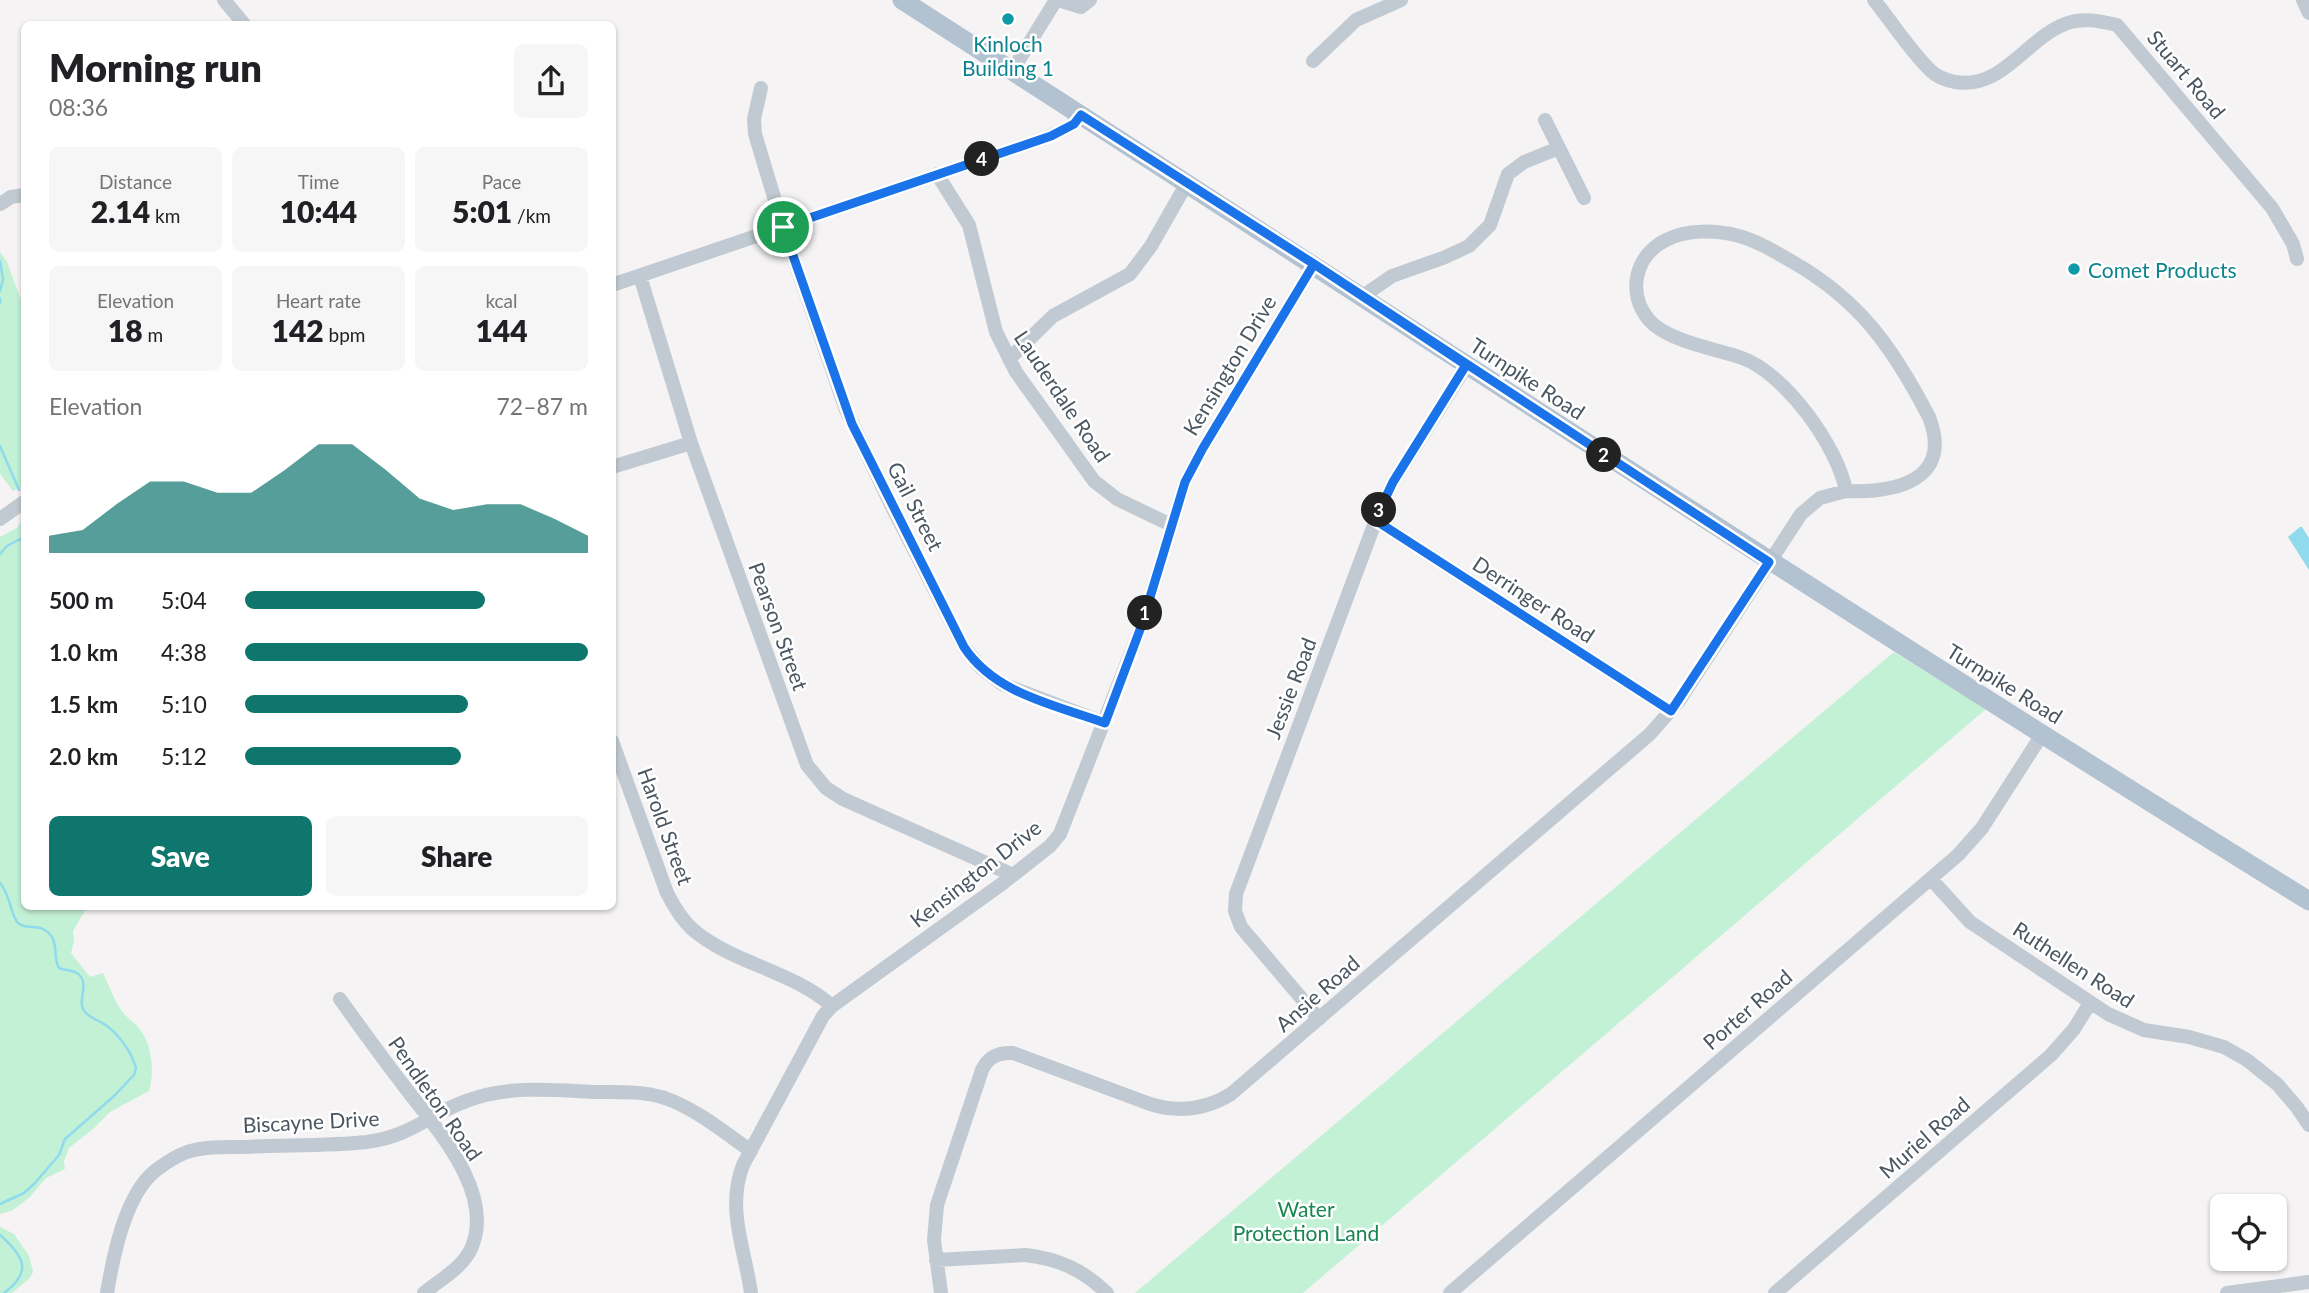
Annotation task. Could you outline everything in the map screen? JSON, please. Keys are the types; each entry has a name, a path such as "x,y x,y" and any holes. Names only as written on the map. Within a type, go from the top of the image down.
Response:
{"main road":[{"name":"Turnpike Road","path":"902,0 1314,264 1769,562 2309,901"}],"street":[{"path":"224,0 242,21"},
{"path":"1013,71 1057,0 1081,7 1090,0"},
{"path":"1313,61 1356,20 1401,0"},
{"name":"Stuart Road","path":"1874,0 1932,72 1946,80 1961,83 1982,80 2002,70 2064,24 2081,19 2117,25 2272,208 2292,244 2297,259"},
{"path":"2303,0 2309,13"},
{"name":"Gail Street","path":"761,88 754,127 783,227 852,424 964,647 981,668 1002,684 1105,723"},
{"path":"616,284 1059,133 1074,124 1081,115"},
{"path":"1545,120 1584,198"},
{"path":"1363,296 1386,278 1469,246 1490,225 1508,174 1524,162 1559,148"},
{"name":"Lauderdale Road","path":"937,174 969,225 996,332 1009,359 1094,481 1118,499 1171,525"},
{"path":"1009,359 1053,316 1130,274 1145,257 1187,183"},
{"path":"0,204 11,197 21,195"},
{"name":"Ansie Road","path":"941,1293 934,1232 937,1205 982,1070 992,1057 1002,1053 1013,1054 1170,1109 1192,1109 1212,1104 1231,1094 1650,734 1671,711 1810,504 1828,494 1879,491 1903,486 1924,471 1934,447 1934,431 1929,417 1874,329 1856,308 1830,285 1748,239 1720,233 1696,232 1676,236 1659,244 1635,278 1637,299 1647,318 1672,335 1750,361 1777,380 1796,400 1838,464 1846,491"},
{"name":"Kensington Drive","path":"751,1293 735,1205 740,1174 823,1016 832,1006 1050,846 1064,827 1141,627 1185,482 1314,264"},
{"name":"Pearson Street","path":"640,276 691,443 802,753 815,777 843,799 1013,875"},
{"name":"Jessie Road","path":"1319,1019 1241,927 1234,901 1375,520 1393,482 1466,365"},
{"path":"616,466 691,443"},
{"path":"0,519 21,504"},
{"name":"Derringer Road","path":"1375,520 1671,711"},
{"name":"Porter Road","path":"1450,1293 1931,879 1978,834 2042,733"},
{"name":"Harold Street","path":"616,752 667,893 678,914 701,936 808,989 832,1006"},
{"name":"Ruthellen Road","path":"1931,879 1970,922 2090,1003 2132,1026 2205,1041 2236,1053 2277,1084 2297,1106 2309,1125"},
{"name":"Pendleton Road","path":"340,999 429,1120 464,1174 475,1203 476,1225 471,1248 464,1259 424,1293"},
{"name":"Muriel Road","path":"1775,1293 2051,1055 2074,1029 2090,1003"},
{"name":"Biscayne Drive","path":"107,1293 117,1248 131,1205 153,1173 174,1158 206,1148 379,1140 401,1135 464,1102 502,1091 519,1090 657,1096 679,1104 751,1151"},
{"path":"936,1260 1026,1255 1039,1257 1074,1267 1107,1293"},
{"path":"2227,1293 2309,1282"}],"green space":[{"path":"0,252 7,262 21,300 21,487 13,491 0,474"},
{"path":"21,521 21,910 85,910 73,931 71,953 90,977 103,973 119,1007 143,1034 151,1058 152,1075 149,1091 110,1112 69,1148 64,1161 65,1169 46,1178 30,1197 13,1210 0,1214 0,537 17,528"},
{"name":"Water Protection Land","path":"1894,652 1986,709 1303,1293 1135,1293"},
{"path":"0,1227 14,1234 29,1256 33,1272 30,1278 12,1293 0,1293"}],"water":[{"path":"2300,527 2309,538 2309,570 2288,537"}],"waterway":[{"path":"0,261 3,279 0,291"},
{"path":"0,298 0,303"},
{"path":"0,446 19,490"},
{"path":"0,554 7,546 21,539"},
{"path":"0,883 18,923 26,927 39,927 52,937 59,968 75,972 83,981 82,1007 85,1012 109,1028 124,1043 136,1068 134,1075 114,1096 65,1139 59,1155 35,1183 24,1193 0,1204"},
{"path":"0,1235 15,1250 22,1264 19,1278 4,1293"}],"place":[{"name":"Kinloch Building 1","path":"1008,19"},
{"name":"Comet Products","path":"2074,269"}],"route":[{"path":"783,227 852,424 969,655 1002,684 1105,723 1141,627 1185,482 1314,264 1466,365 1769,562 1671,711 1505,605 1375,520 1393,482 1466,365 1363,296 1314,264 1081,115 1074,124 1059,133 783,227"}]}
